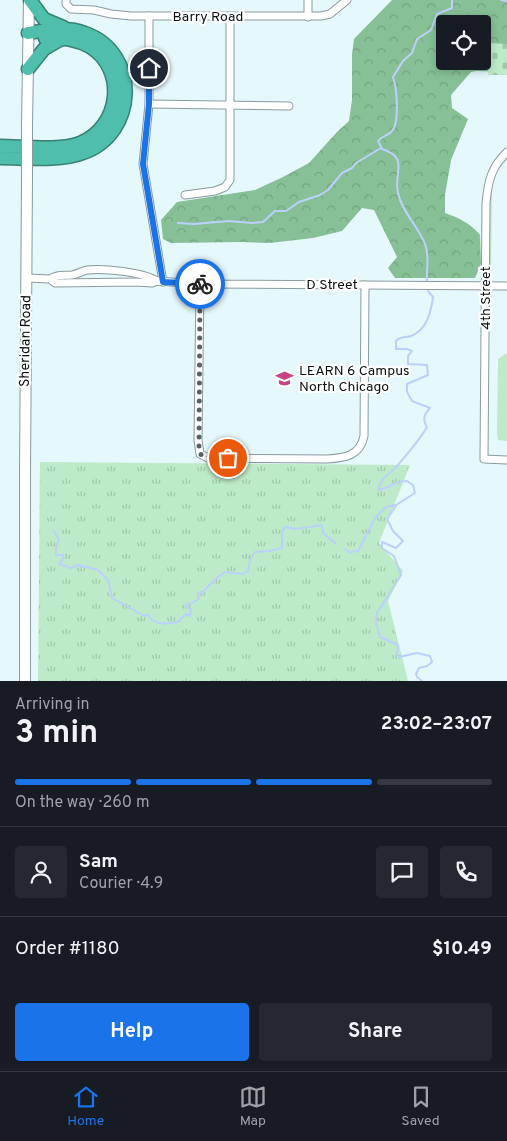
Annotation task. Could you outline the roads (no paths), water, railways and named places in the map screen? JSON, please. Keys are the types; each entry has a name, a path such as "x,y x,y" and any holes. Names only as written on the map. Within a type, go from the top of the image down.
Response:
{"highway":[{"path":"0,146 70,146 92,137 106,122 114,99 114,83 109,69 101,56 44,19 29,0"},
{"path":"0,158 62,158 85,153 106,139 123,111 126,92 123,74 115,57 102,43 86,33 46,38 28,33"},
{"path":"28,69 44,49 66,34"}],"main road":[{"name":"Sheridan Road","path":"25,681 24,475 29,0"}],"street":[{"path":"308,0 308,17"},
{"name":"Barry Road","path":"66,2 72,9 94,10 111,14 308,17 330,14 347,0"},
{"path":"149,16 149,104 143,164 160,281"},
{"path":"185,195 225,187 230,180 230,17"},
{"path":"149,104 290,106"},
{"name":"4th Street","path":"507,152 495,165 488,183 486,203 484,451 484,459 507,460"},
{"name":"D Street","path":"50,279 56,275 75,274 87,270 118,271 151,277 160,281"},
{"name":"D Street","path":"27,278 50,279 56,283 152,283 160,281 200,284 507,286"},
{"path":"200,284 198,440 200,454 208,458 327,459 341,458 353,454 362,444 364,436 365,285"}],"waterway":[{"path":"427,283 428,258 426,249 422,237 406,213 398,193 398,162 396,157 382,149 378,141 391,132 396,122 396,89 393,77 403,61 412,53 417,39 431,30 437,14 452,8 452,0"},
{"path":"501,0 507,1"},
{"path":"178,223 263,222 275,211 286,211 299,202 320,195 328,190 342,173 381,148"},
{"path":"344,549 349,552 358,551 375,518 386,507 396,505 415,493 413,485 407,481 378,490 383,479 409,452 427,427 424,417 430,408 412,401 407,392 407,384 428,375 427,365 408,364 408,356 412,351 396,349 396,341 416,333 427,320 433,297 428,291 428,287"},
{"path":"396,506 387,519 393,531 403,541 396,548 382,542 382,548 394,556 401,575 377,613 376,623 380,637 398,645 397,654 399,657 417,653 430,656 432,662 427,666 419,668 416,674 422,681"},
{"path":"54,531 59,540 56,547 56,555 63,555 59,564 71,568 78,565 98,570 108,580 112,598 144,616 148,615 157,623 165,624 178,622 186,614 190,616 191,609 186,607 187,604 197,600 199,598 198,593 202,593 215,579 225,572 243,574 248,571 250,560 255,552 282,548 282,532 285,527 296,529 322,525 323,533 335,543"}],"place":[{"name":"LEARN 6 Campus North Chicago","path":"285,379"}]}
